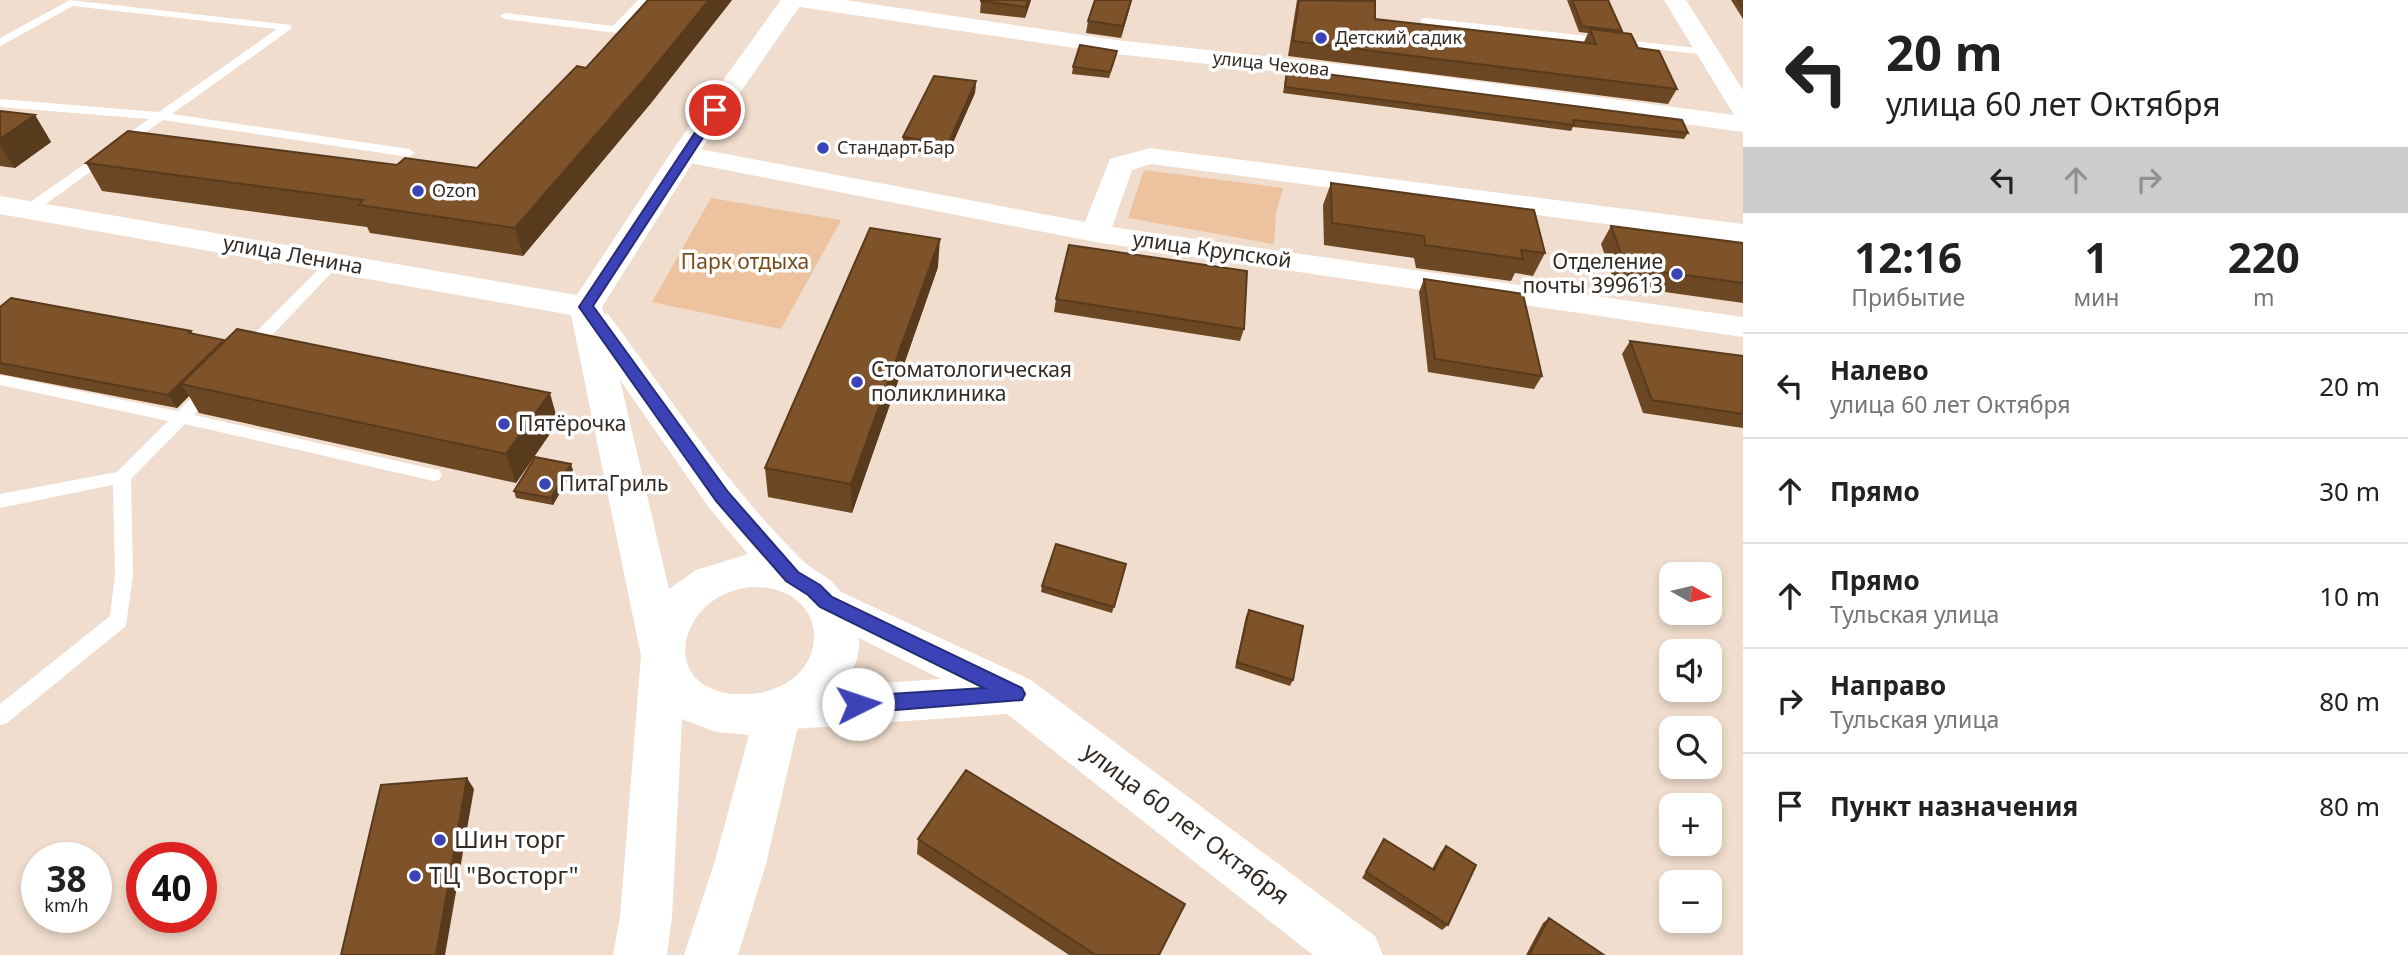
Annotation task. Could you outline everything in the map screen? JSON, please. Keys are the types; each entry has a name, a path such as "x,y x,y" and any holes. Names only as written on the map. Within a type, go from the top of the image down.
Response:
{"main road":[{"path":"793,0 684,154 586,307 663,656 674,684 694,702 716,712 747,716 779,709 1015,694"},
{"name":"улица Ленина","path":"14,208 586,307"},
{"path":"586,307 722,497 792,576 814,590 826,602 838,639 832,664 822,679 800,699 779,709"},
{"path":"640,955 646,917 666,630 678,606 699,587 716,578 745,571 792,576"},
{"name":"улица 60 лет Октября","path":"826,602 1015,694 1356,955"},
{"path":"711,955 740,864 779,709"}],"street":[{"name":"улица Чехова","path":"800,0 1115,47 1383,76 1743,124"},
{"path":"1675,0 1743,110"},
{"name":"улица Крупской","path":"684,154 1096,233 1743,327"},
{"path":"1096,233 1120,165 1150,156 1743,233"}],"lane":[{"path":"505,16 616,30 644,0"},
{"path":"0,43 71,3 286,27 161,116 14,208"},
{"path":"1425,21 1707,52"},
{"path":"0,103 161,116 409,153"},
{"path":"239,359 334,262"},
{"path":"0,501 122,477 220,379"},
{"path":"0,380 433,475"},
{"path":"0,716 119,620 124,575 122,477"}],"green space":[{"path":"1144,170 1283,188 1276,213 1274,244 1128,218"},
{"name":"Парк отдыха","path":"711,198 841,220 781,329 652,302"}],"building":[{"path":"648,0 709,0 515,228 359,205 363,200 86,163 128,131 397,165 405,158 477,168 577,66 586,68"},
{"path":"981,0 1028,0 1026,7"},
{"path":"1095,0 1131,0 1123,26 1088,21"},
{"path":"1299,0 1375,1 1375,19 1596,44 1590,29 1631,34 1638,48 1659,51 1677,89 1293,41"},
{"path":"1572,0 1608,0 1622,31 1582,26"},
{"path":"1080,45 1117,51 1110,72 1073,67"},
{"path":"1287,69 1682,120 1688,133 1573,120 1574,125 1285,87"},
{"path":"934,76 976,81 948,144 903,137"},
{"path":"0,111 35,115 0,139"},
{"path":"1331,183 1534,210 1545,253 1521,250 1523,259 1425,245 1424,236 1332,223"},
{"path":"1611,226 1743,243 1743,283 1626,267"},
{"name":"Стоматологическая поликлиника","path":"870,228 940,239 851,484 765,468"},
{"path":"1069,245 1247,271 1244,329 1056,299"},
{"path":"1424,279 1523,294 1542,376 1435,359"},
{"path":"11,298 191,331 189,333 224,340 168,395 0,363 0,307"},
{"path":"237,329 550,393 506,454 181,384"},
{"path":"1630,341 1743,356 1743,414 1652,400"},
{"name":"ПитаГриль","path":"535,457 571,464 551,498 514,491"},
{"path":"1056,544 1126,564 1114,607 1042,586"},
{"path":"1249,610 1303,626 1293,680 1237,662"},
{"path":"966,770 1185,904 1159,955 1096,955 918,839"},
{"name":"ТЦ \"Восторг\"","path":"467,778 436,955 341,955 381,785"},
{"path":"1384,839 1434,870 1446,846 1476,865 1448,925 1366,872"},
{"path":"1549,918 1604,955 1529,955"}],"place":[{"name":"Детский садик","path":"1321,38"},
{"name":"Стандарт Бар","path":"823,148"},
{"name":"Ozon","path":"418,191"},
{"name":"Отделение почты 399613","path":"1677,274"},
{"name":"Стоматологическая поликлиника","path":"857,382"},
{"name":"Пятёрочка","path":"504,424"},
{"name":"ПитаГриль","path":"545,484"},
{"name":"Шин торг","path":"440,840"},
{"name":"ТЦ \"Восторг\"","path":"415,876"}],"route":[{"path":"715,110 586,307 722,497 792,576 814,590 826,602 1015,694 858,704"}]}
